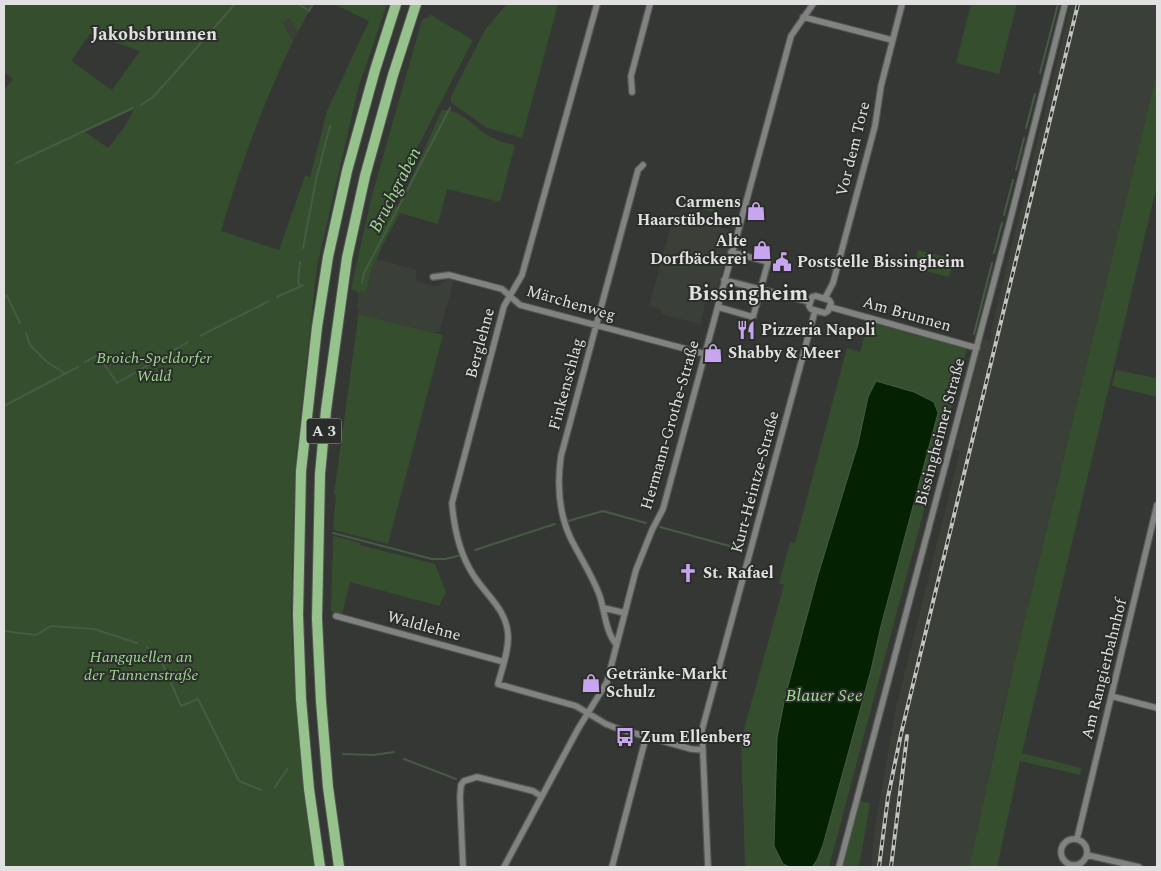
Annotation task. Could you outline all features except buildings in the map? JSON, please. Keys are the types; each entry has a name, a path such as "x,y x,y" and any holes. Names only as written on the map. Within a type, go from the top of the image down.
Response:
{"highway":[{"name":"A 3","path":"320,867 309,789 301,699 298,615 301,471 316,327 328,257 347,171 375,70 396,4"},
{"name":"A 3","path":"339,867 328,786 320,700 317,619 320,474 324,428 335,335 347,258 365,176 393,75 416,4"}],"street":[{"name":"Berglehne","path":"588,713 562,701 498,684 508,636 507,625 500,609 473,576 462,553 454,523 452,503 504,306 522,275 597,4"},
{"path":"632,92 631,76 650,4"},
{"name":"Hermann-Grothe-Straße","path":"504,867 578,729 607,682 636,570 663,508 791,36 813,4"},
{"name":"Vor dem Tore","path":"825,298 833,283 875,126 881,86 902,4"},
{"name":"Bissingheimer Straße","path":"839,867 977,348 1065,4"},
{"path":"803,17 892,40"},
{"name":"Finkenschlag","path":"616,644 610,637 599,592 564,522 558,479 561,456 595,325 638,170 643,165"},
{"path":"718,307 753,317 768,262 732,252"},
{"name":"Märchenweg","path":"433,277 449,275 502,289 520,305 705,354"},
{"path":"724,280 810,302"},
{"path":"812,297 825,298 829,300 830,307 825,313 811,309 810,302 812,297"},
{"name":"Am Brunnen","path":"830,307 977,348"},
{"name":"Kurt-Heintze-Straße","path":"708,867 702,730 816,311"},
{"name":"Am Rangierbahnhof","path":"1077,839 1157,505"},
{"path":"604,608 625,613"},
{"name":"Waldlehne","path":"336,616 504,662"},
{"path":"1111,696 1157,708"},
{"path":"588,713 606,724 646,737 691,749 703,750"},
{"path":"612,867 646,737"},
{"path":"463,867 460,796 464,781 476,777 532,791 541,796"},
{"path":"1077,839 1086,844 1087,855 1084,861 1078,864 1067,865 1063,859 1061,849 1067,840 1077,839"},
{"path":"1087,855 1139,867"}],"shaded area":[{"path":"1071,4 1157,4 1157,72 1007,692 969,867 871,867 875,828 896,708 960,451 955,449 983,339 991,341 991,330"},
{"path":"289,18 298,32 293,41 283,23"},
{"path":"674,215 732,231 717,291 709,289 700,324 661,314 662,310 649,306"},
{"path":"376,259 417,270 415,281 433,286 439,285 448,279 454,281 439,332 432,332 362,315 357,307 359,293 366,291 370,284 370,274"}],"green space":[{"name":"Broich-Speldorfer Wald","path":"4,4 313,4 298,32 289,18 283,23 293,41 253,134 221,231 279,250 305,176 310,177 327,111 369,21 334,4 387,4 358,89 317,266 295,468 291,615 295,700 303,788 314,867 4,867 4,90 13,79 4,72","holes":["90,34 140,51 112,90 71,61","134,109 125,126 108,148 85,132"]},
{"path":"507,4 558,4 522,138 487,128 451,101 451,96 485,30"},
{"path":"971,4 1017,4 999,74 956,63"},
{"path":"429,14 473,40 390,200 398,208 442,110 455,112 489,136 515,145 500,202 447,189 438,224 400,213 374,264 366,291 359,293 351,289 372,195 422,20 429,17"},
{"path":"1157,72 1157,185 1022,753 1082,768 1080,775 1020,761 997,867 969,867 1013,668"},
{"path":"690,197 715,203 713,212 687,205"},
{"path":"918,250 954,259 949,277 913,268"},
{"path":"359,311 362,315 443,335 388,544 333,530 336,495 334,494"},
{"path":"868,322 967,349 829,867 745,867 741,740 784,585 779,583 790,542 795,543 847,348 860,352"},
{"path":"1116,370 1157,378 1157,397 1112,386"},
{"path":"333,536 361,543 360,545 435,564 446,592 439,606 350,582 342,615 331,611"},
{"path":"859,801 870,803 859,867 842,867"}],"water":[{"name":"Blauer See","path":"876,381 914,392 934,402 938,413 823,845 812,867 790,867 783,864 774,846 777,738 785,697 818,575 858,444 868,397"}],"waterway":[{"path":"141,105 153,97 235,4"},
{"path":"299,4 309,11 313,4"},
{"path":"1040,73 1058,4"},
{"path":"1026,128 1035,94"},
{"path":"16,163 133,108"},
{"name":"Bruchgraben","path":"362,283 364,273 450,108"},
{"path":"303,248 316,180 330,126"},
{"path":"1016,170 1024,138"},
{"path":"1004,215 1013,180"},
{"path":"994,253 1002,223"},
{"path":"300,262 298,282 300,286"},
{"path":"974,334 992,263"},
{"path":"277,297 303,285"},
{"path":"4,297 7,296 20,323"},
{"path":"200,336 269,301"},
{"path":"26,333 30,345 47,362 66,374"},
{"path":"85,362 98,355 117,383 188,342"},
{"path":"4,406 78,367"},
{"path":"568,521 603,511 646,523"},
{"path":"475,550 555,524"},
{"path":"660,527 744,550"},
{"path":"333,533 432,559 458,556"},
{"path":"4,631 36,635 51,626 94,629 137,643"},
{"path":"147,647 162,662 181,706 198,699 239,781 261,790"},
{"path":"343,754 373,755 394,752"},
{"path":"404,759 456,779"},
{"path":"275,787 288,768"}],"railway":[{"path":"879,867 888,797 901,734 1078,4"},
{"path":"891,867 907,736"}],"place":[{"name":"Carmens Haarstübchen","path":"756,211"},
{"name":"Alte Dorfbäckerei","path":"762,250"},
{"name":"Poststelle Bissingheim","path":"782,262"},
{"name":"Pizzeria Napoli","path":"746,330"},
{"name":"Shabby & Meer","path":"713,353"},
{"name":"St. Rafael","path":"688,573"},
{"name":"Getränke-Markt Schulz","path":"591,683"},
{"name":"Zum Ellenberg","path":"625,737"}],"district":[{"name":"Jakobsbrunnen","path":"154,34"},
{"name":"Bissingheim","path":"748,294"}],"park label":[{"name":"Hangquellen an der Tannenstraße","path":"141,666"}]}
